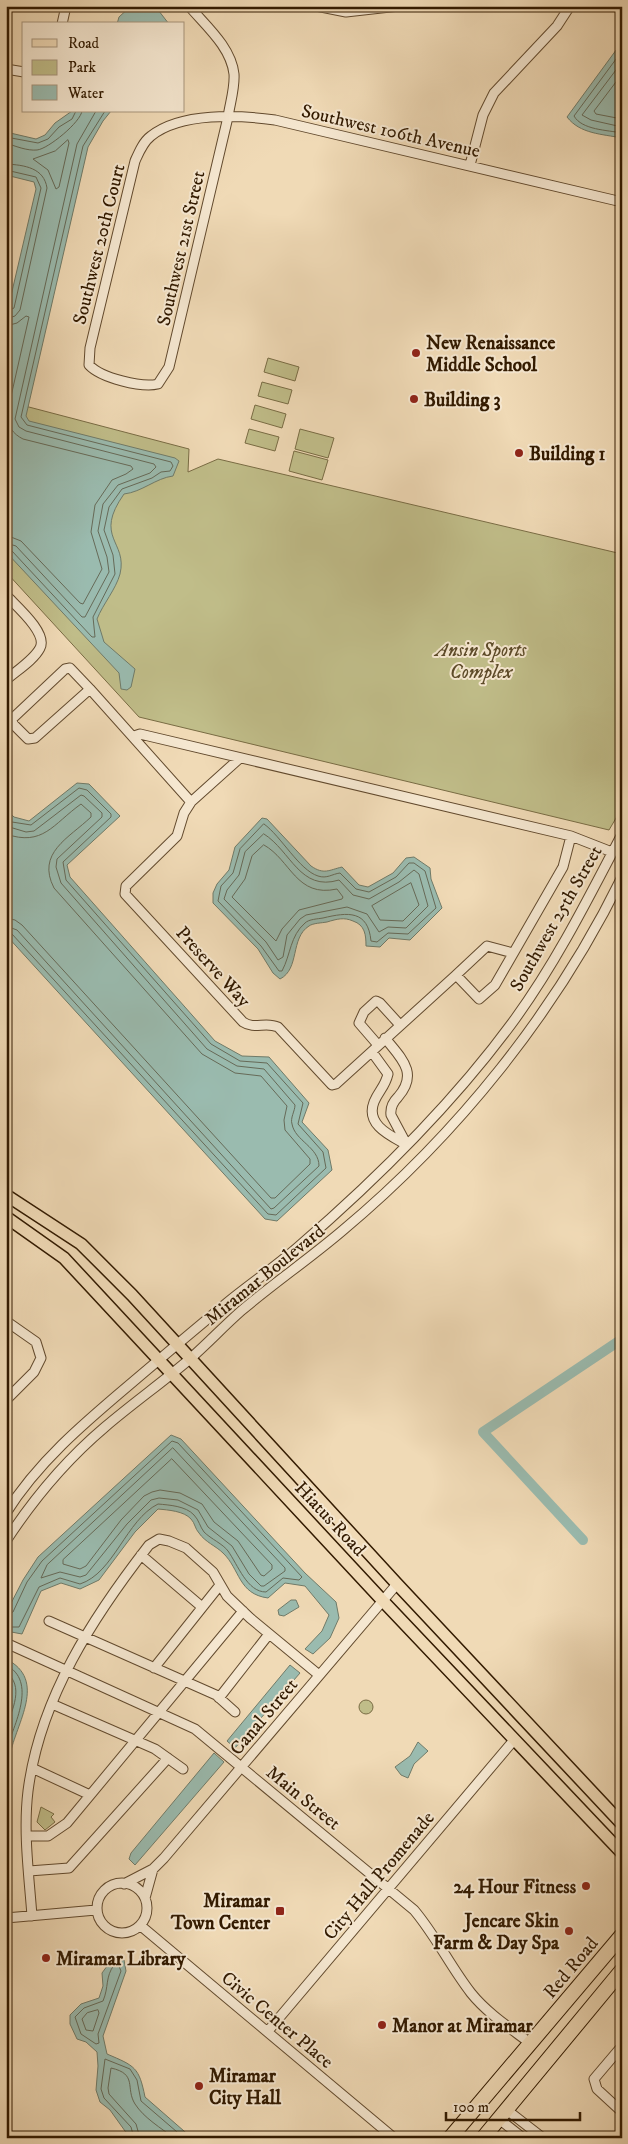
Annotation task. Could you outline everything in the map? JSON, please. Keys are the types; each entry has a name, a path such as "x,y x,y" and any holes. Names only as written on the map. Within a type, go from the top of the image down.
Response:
{"highway":[{"name":"Red Road","path":"450,2138 622,1934"},
{"path":"483,2138 622,1970"}],"main road":[{"name":"Hiatus Road","path":"6,1195 80,1244 179,1343 397,1584 622,1824"},
{"name":"Hiatus Road","path":"6,1217 64,1258 173,1373 382,1600 622,1853"}],"street":[{"path":"62,22 66,6"},
{"name":"Southwest 21st Street","path":"89,365 100,374 149,386 158,384 169,367 228,117 234,74 230,58 223,45 189,6"},
{"path":"316,6 346,12 399,6"},
{"path":"470,165 482,115 494,93 557,26 570,6"},
{"path":"6,69 22,72"},
{"name":"Southwest 106th Avenue","path":"152,135 171,125 193,120 245,116 275,120 622,202"},
{"name":"Southwest 20th Court","path":"89,365 90,348 130,179 142,145 152,135"},
{"path":"6,595 39,631 42,641 40,649 6,680"},
{"path":"90,688 35,738 28,739 12,723 13,718 66,669 74,671 90,688 134,736 191,802"},
{"path":"134,736 140,734 571,836 612,852"},
{"name":"Preserve Way","path":"240,758 191,802 184,813 179,834 126,886 126,894 243,1022 255,1027 266,1024 278,1027 332,1085 336,1084 487,946 513,953"},
{"name":"Southwest 25th Street","path":"515,1018 580,916 622,834"},
{"path":"456,975 479,999 483,998 495,985 563,867 571,836"},
{"name":"Southwest 25th Street","path":"534,1023 600,920 622,877"},
{"path":"400,1025 380,1003 376,1002 364,1012 359,1023 378,1045 407,1068 406,1088 393,1102 390,1109 407,1145"},
{"name":"Miramar Boulevard","path":"6,1513 45,1461 93,1415 303,1243 376,1179 455,1093 515,1018"},
{"name":"Miramar Boulevard","path":"6,1541 28,1509 56,1474 104,1428 191,1358 240,1312 342,1231 388,1190 469,1106 534,1023"},
{"path":"378,1045 388,1074 386,1085 374,1103 372,1114 375,1122 384,1132 407,1145"},
{"path":"6,1321 36,1342 42,1358 34,1372 6,1400"},
{"path":"32,1916 27,1836 28,1793 32,1768 52,1704 84,1637 149,1545 159,1539 170,1541 186,1548 214,1572 227,1596 319,1675"},
{"path":"141,1555 202,1607"},
{"name":"Canal Street","path":"124,1884 153,1869 397,1584"},
{"path":"154,1668 220,1585"},
{"path":"27,1836 48,1836 67,1823 158,1711 243,1611"},
{"path":"49,1621 184,1680 219,1698 234,1712"},
{"path":"219,1698 269,1634"},
{"name":"Main Street","path":"6,1643 195,1729 414,1910 426,1923 471,1992 481,2004 530,2043"},
{"path":"52,1704 134,1741 168,1758 183,1769"},
{"name":"City Hall Promenade","path":"268,2031 514,1740"},
{"path":"29,1871 69,1868 168,1758"},
{"path":"32,1768 90,1795"},
{"name":"Canal Street","path":"145,1898 153,1869"},
{"path":"124,1884 138,1889 145,1898 146,1914 141,1926 124,1933 111,1930 98,1919 96,1910 97,1900 100,1894 113,1886 124,1884"},
{"path":"6,1918 96,1910"},
{"name":"Civic Center Place","path":"141,1926 394,2138"},
{"path":"622,2046 594,2079 597,2089 622,2112"},
{"path":"503,2114 523,2138"},
{"path":"503,2114 543,2138"}],"green space":[{"path":"268,358 299,367 295,381 264,372"},
{"path":"262,382 292,390 288,404 258,396"},
{"name":"Ansin Sports Complex","path":"6,401 189,449 188,472 218,459 622,554 622,808 609,830 139,717 6,572"},
{"path":"255,405 286,414 282,428 251,419"},
{"path":"249,429 279,437 275,451 245,443"},
{"path":"300,429 334,438 328,458 295,449"},
{"path":"294,451 328,460 322,480 289,471"},
{"path":"363,1700 369,1700 373,1707 369,1714 363,1714 359,1710 359,1704"},
{"path":"41,1807 54,1814 51,1817 55,1822 45,1830 37,1822"}],"water":[{"path":"131,6 155,6 167,22 118,22 119,17"},
{"path":"622,42 622,138 585,130 572,123 567,117"},
{"path":"71,112 110,112 88,147 26,416 29,421 175,458 179,461 173,476 161,479 137,491 124,494 111,520 113,538 120,554 120,574 97,619 104,642 135,669 131,687 127,690 121,689 119,673 6,552 6,317 36,189 34,182 6,175 6,132 36,139 45,135 55,123"},
{"path":"77,783 89,784 120,816 67,865 70,877 215,1041 242,1056 269,1057 309,1103 302,1122 328,1150 332,1170 277,1221 265,1219 6,935 6,809 14,817 29,821"},
{"path":"262,818 267,819 311,866 323,871 342,867 359,885 368,887 393,873 406,858 414,857 430,868 431,879 442,908 410,940 389,938 380,947 366,946 365,934 360,925 347,919 311,925 303,931 290,968 280,979 273,973 258,949 213,903 213,893 217,884 229,870 235,847"},
{"path":"171,1435 181,1439 305,1573 336,1602 339,1618 330,1638 313,1654 305,1649 322,1631 329,1615 305,1586 285,1583 268,1598 258,1596 245,1586 229,1559 201,1536 188,1516 176,1511 158,1509 135,1532 99,1580 80,1589 61,1583 41,1591 22,1634 6,1631 6,1613 23,1580 38,1557"},
{"path":"291,1600 296,1600 299,1607 284,1616 279,1615 278,1610"},
{"path":"6,1659 18,1668 25,1678 27,1690 26,1703 10,1755 7,1782 6,1828"},
{"path":"290,1665 300,1673 235,1748 227,1741"},
{"path":"418,1742 428,1751 414,1764 408,1778 401,1775 395,1767 410,1756"},
{"path":"214,1753 224,1762 135,1865 129,1859 131,1853"},
{"path":"113,1958 124,1960 126,1971 103,2036 107,2054 130,2065 138,2073 145,2097 192,2138 130,2138 110,2110 100,2102 96,2090 97,2052 86,2042 77,2039 70,2024 70,2015 81,2004 99,1998 103,1986 102,1973"}],"waterway":[{"path":"583,1540 483,1432 622,1339"}],"place":[{"name":"New Renaissance Middle School","path":"416,353"},
{"name":"Building 3","path":"414,399"},
{"name":"Building 1","path":"519,453"},
{"name":"24 Hour Fitness","path":"586,1886"},
{"name":"Miramar Town Center","path":"280,1911"},
{"name":"Jencare Skin Farm & Day Spa","path":"569,1931"},
{"name":"Miramar Library","path":"46,1958"},
{"name":"Manor at Miramar","path":"382,2025"},
{"name":"Miramar City Hall","path":"199,2086"}]}
